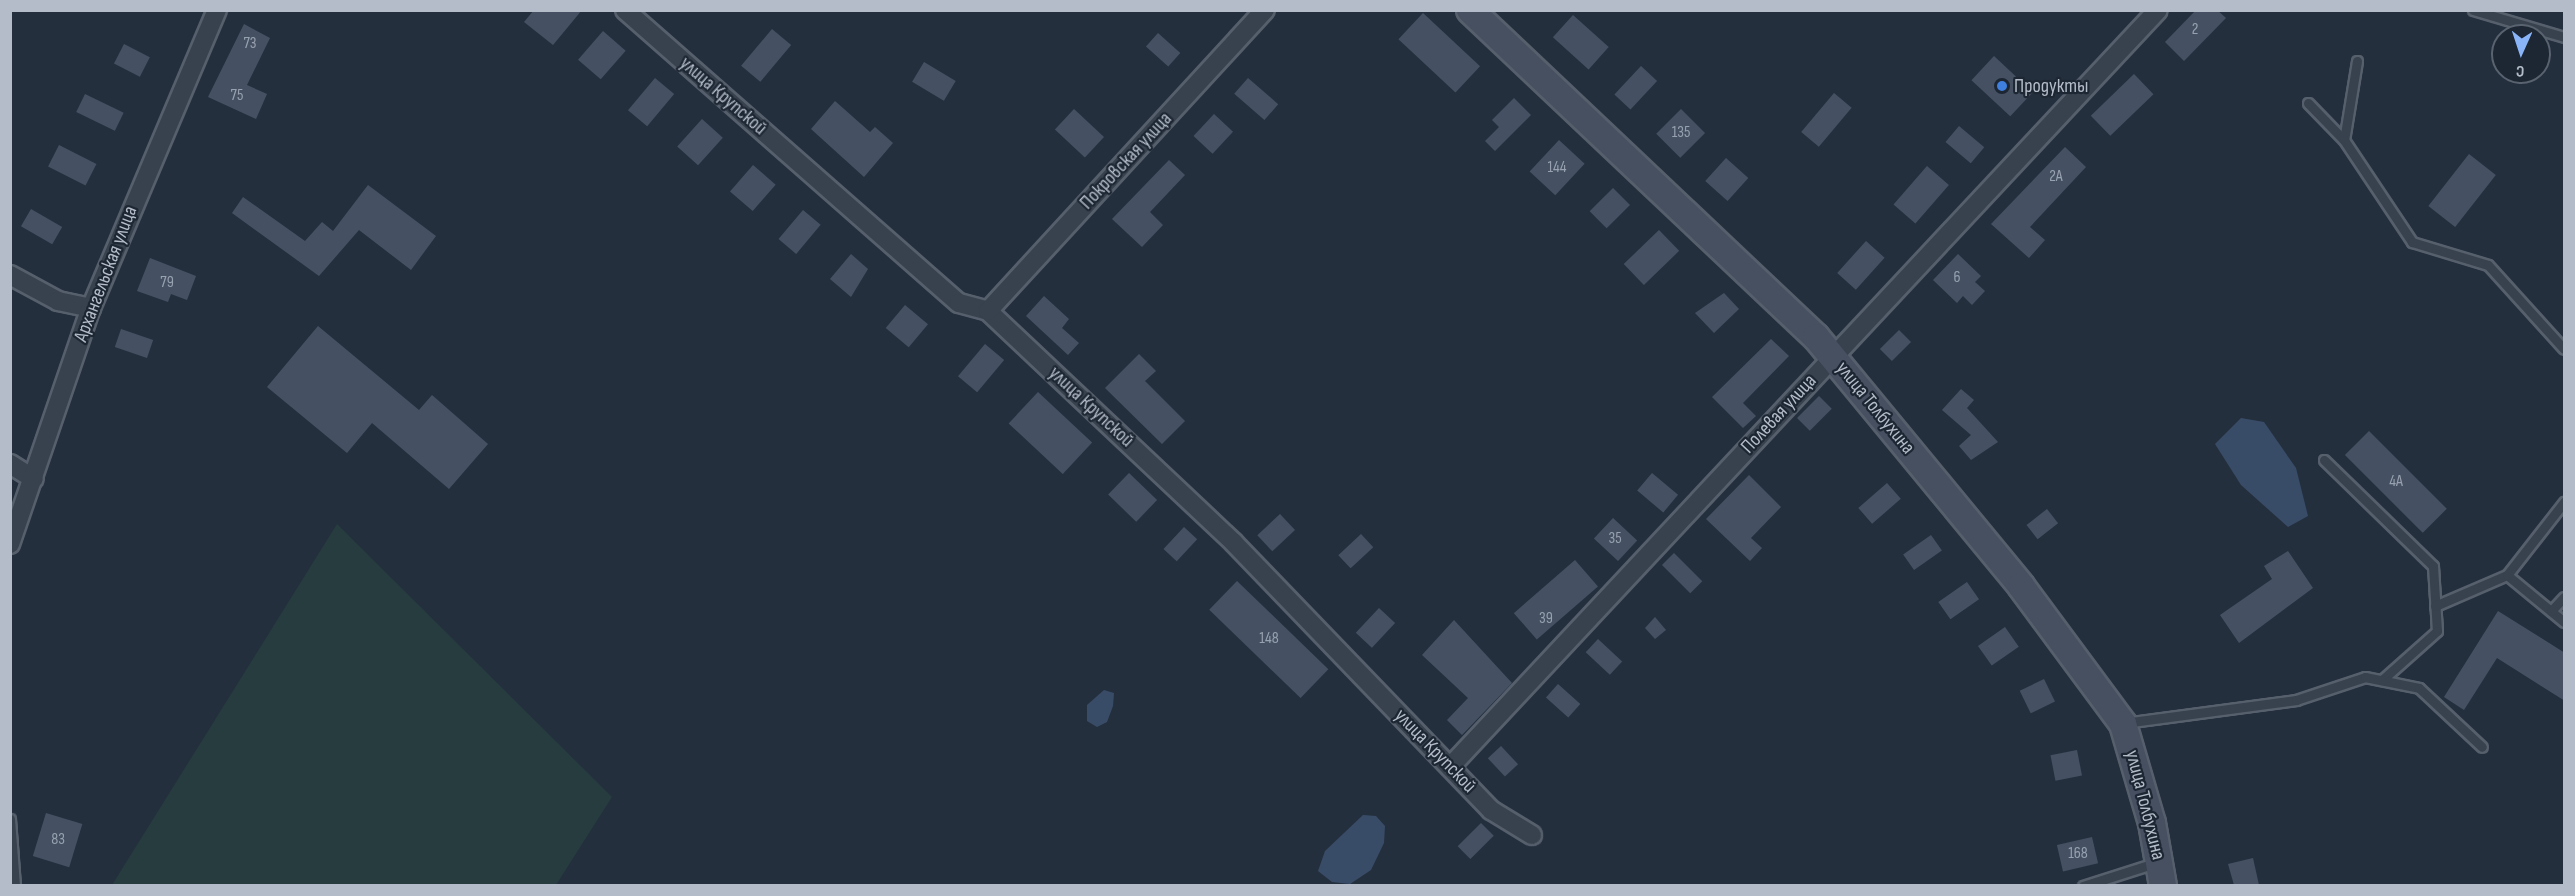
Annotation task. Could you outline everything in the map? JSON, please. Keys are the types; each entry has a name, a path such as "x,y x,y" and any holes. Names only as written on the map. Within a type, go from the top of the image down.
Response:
{"main road":[{"name":"улица Толбухина","path":"1470,10 1833,357 2021,586 2123,724 2161,873"}],"street":[{"name":"Архангельская улица","path":"10,544 91,308 217,10"},
{"name":"улица Крупской","path":"625,10 959,303 988,311 1234,543 1491,810 1532,835"},
{"name":"Покровская улица","path":"988,311 1265,10"},
{"name":"Полевая улица","path":"1450,767 2158,10"},
{"path":"10,275 58,301 91,308"},
{"path":"10,464 34,479"}],"lane":[{"path":"2473,10 2565,37"},
{"path":"2344,140 2357,61"},
{"path":"2308,103 2344,140 2412,242 2488,265 2565,349"},
{"path":"2324,460 2433,566 2437,631 2382,680"},
{"path":"2435,606 2507,575 2565,502"},
{"path":"2507,575 2565,622"},
{"path":"2551,611 2565,597"},
{"path":"2123,724 2296,700 2366,677 2418,688 2482,747"},
{"path":"10,819 15,885"},
{"path":"2083,885 2161,873"}],"green space":[{"path":"337,524 612,797 556,885 112,885"}],"water":[{"path":"2241,418 2264,422 2296,468 2308,516 2288,527 2241,485 2215,444"},
{"path":"1104,690 1114,693 1113,706 1107,722 1097,727 1087,721 1087,705"},
{"path":"1363,815 1376,816 1385,826 1384,843 1371,870 1350,884 1332,882 1318,871 1325,851"}],"building":[{"path":"534,10 582,10 553,45 524,22"},
{"path":"2196,10 2217,10 2226,18 2184,61 2165,42"},
{"path":"1423,13 1480,66 1455,93 1398,39"},
{"path":"1573,15 1609,47 1589,69 1553,37"},
{"path":"244,24 270,38 247,85 267,94 256,119 208,97"},
{"path":"772,29 791,45 760,82 741,66"},
{"path":"603,31 626,51 601,79 578,60"},
{"path":"1158,33 1180,53 1168,66 1146,46"},
{"path":"124,44 150,57 140,77 114,64"},
{"name":"Продукты","path":"1994,56 2033,92 2010,116 1971,80"},
{"path":"924,62 956,81 944,101 912,82"},
{"path":"1641,66 1657,81 1630,110 1614,95"},
{"path":"2134,74 2153,94 2110,136 2091,116"},
{"path":"655,78 674,94 647,126 628,110"},
{"path":"1248,78 1278,104 1264,120 1234,94"},
{"path":"1834,93 1852,108 1819,147 1801,132"},
{"path":"85,94 124,113 115,131 76,112"},
{"path":"1514,98 1531,115 1495,151 1485,141 1499,127 1492,120"},
{"path":"835,101 870,132 875,127 893,143 864,177 811,129"},
{"path":"1074,109 1104,137 1085,157 1055,129"},
{"path":"1681,109 1705,133 1680,158 1656,134"},
{"path":"1214,114 1233,132 1213,154 1194,136"},
{"path":"702,119 723,138 698,165 677,146"},
{"path":"1959,126 1984,147 1971,163 1946,142"},
{"path":"1559,140 1585,164 1555,195 1530,171"},
{"path":"59,145 96,164 86,185 48,166"},
{"path":"2065,147 2086,167 2030,227 2045,240 2029,258 1991,224"},
{"path":"2469,154 2496,175 2455,227 2428,206"},
{"path":"1726,158 1748,178 1728,201 1705,181"},
{"path":"1169,160 1185,175 1150,212 1163,225 1142,247 1112,219"},
{"path":"753,165 776,185 753,211 730,191"},
{"path":"1927,166 1949,185 1915,224 1894,204"},
{"path":"368,185 436,236 411,270 359,230 319,276 232,213 243,197 305,241 322,222 333,231"},
{"path":"1613,188 1630,205 1607,228 1590,211"},
{"path":"31,209 62,227 52,244 21,226"},
{"path":"803,210 821,225 796,254 779,239"},
{"path":"1659,230 1679,251 1644,285 1624,264"},
{"path":"1866,241 1885,258 1856,290 1837,273"},
{"path":"851,254 868,269 851,297 830,279"},
{"path":"1958,254 1981,276 1975,282 1985,291 1972,305 1963,296 1957,303 1933,280"},
{"path":"150,258 196,276 187,300 171,294 168,302 137,291"},
{"path":"1724,293 1739,309 1714,333 1695,313"},
{"path":"1044,296 1069,319 1062,328 1079,343 1068,355 1026,316"},
{"path":"905,305 928,324 909,347 886,328"},
{"path":"318,326 419,410 432,395 488,444 449,489 372,423 347,453 267,387"},
{"path":"121,329 153,340 147,358 115,347"},
{"path":"1899,330 1911,342 1892,361 1880,349"},
{"path":"1771,339 1789,356 1743,403 1756,416 1743,428 1712,397"},
{"path":"985,344 1004,360 977,392 958,376"},
{"path":"1139,354 1156,371 1145,381 1185,421 1162,444 1105,388"},
{"path":"1961,389 1974,400 1967,408 1998,442 1971,460 1959,446 1971,435 1942,410"},
{"path":"1038,392 1092,442 1063,474 1009,423"},
{"path":"1819,396 1832,409 1810,431 1797,418"},
{"path":"2369,431 2447,509 2423,533 2345,455"},
{"path":"1129,473 1157,500 1136,522 1108,495"},
{"path":"1652,473 1678,495 1663,512 1637,491"},
{"path":"1749,475 1781,507 1751,538 1762,548 1750,561 1706,519"},
{"path":"1887,483 1901,499 1872,524 1858,508"},
{"path":"2047,509 2058,523 2038,539 2027,525"},
{"path":"1280,514 1295,530 1272,551 1257,535"},
{"path":"1613,518 1637,541 1618,561 1594,538"},
{"path":"1184,527 1197,539 1177,561 1164,549"},
{"path":"1361,534 1373,547 1351,568 1338,555"},
{"path":"1931,535 1942,551 1914,570 1903,555"},
{"path":"2288,551 2313,588 2239,643 2220,615 2272,579 2264,566"},
{"path":"1674,553 1702,581 1690,593 1662,565"},
{"path":"1575,560 1598,586 1537,640 1514,613"},
{"path":"1237,581 1328,669 1301,698 1209,610"},
{"path":"1967,582 1979,599 1950,619 1938,602"},
{"path":"1379,608 1395,623 1372,648 1356,633"},
{"path":"2498,611 2565,653 2565,701 2497,658 2464,710 2444,697"},
{"path":"1655,617 1666,630 1655,639 1645,628"},
{"path":"1454,620 1512,683 1462,735 1447,720 1468,698 1422,655"},
{"path":"2005,627 2019,647 1992,666 1978,646"},
{"path":"1598,639 1622,662 1610,675 1586,652"},
{"path":"2044,679 2055,701 2031,713 2020,691"},
{"path":"1558,684 1580,704 1568,717 1546,697"},
{"path":"1501,746 1518,764 1505,777 1488,758"},
{"path":"2077,750 2082,776 2055,781 2050,755"},
{"path":"46,813 82,824 69,867 33,856"},
{"path":"1481,823 1494,836 1470,859 1458,846"},
{"path":"2092,837 2098,863 2063,871 2057,845"},
{"path":"2253,858 2259,885 2234,885 2228,864"}],"place":[{"name":"Продукты","path":"2002,86"}]}
